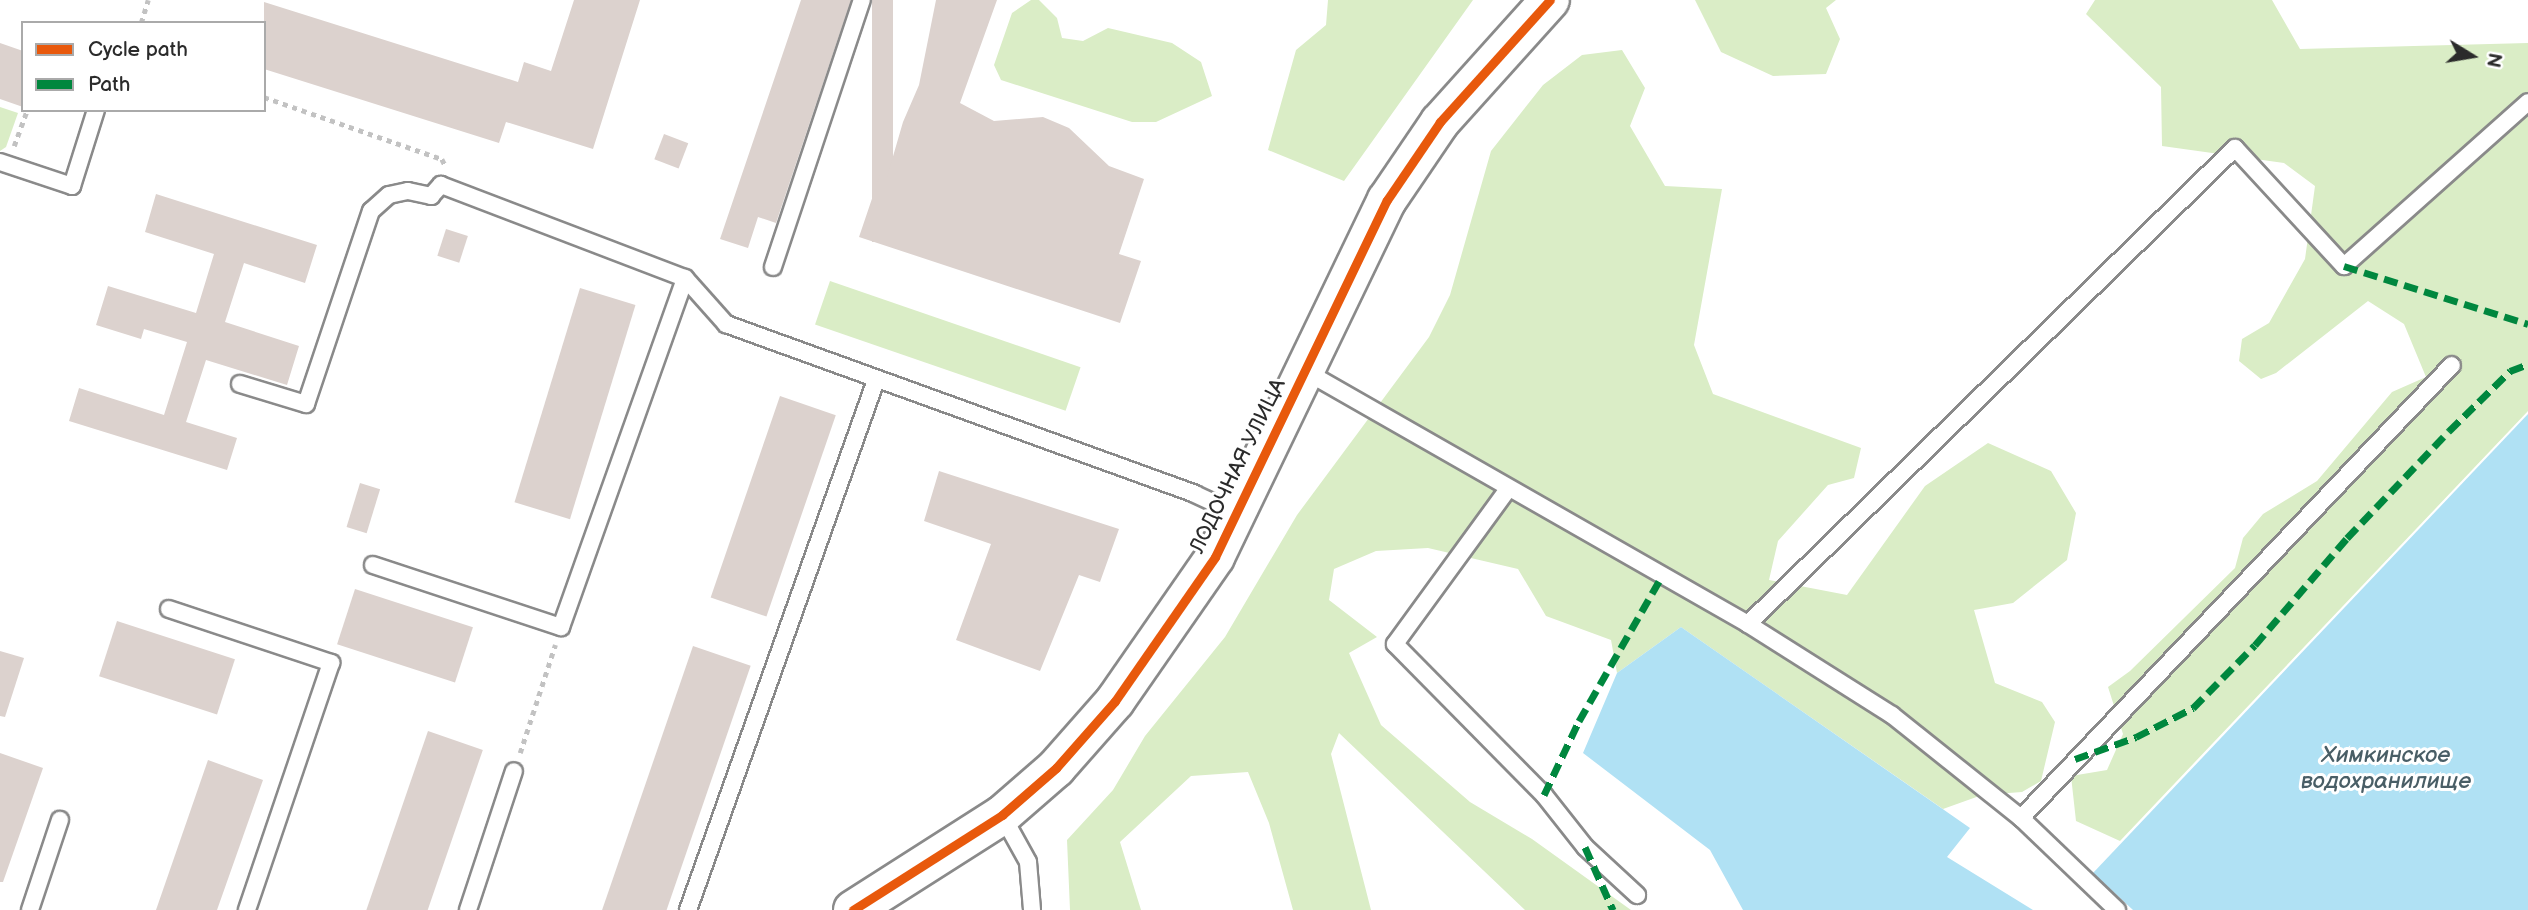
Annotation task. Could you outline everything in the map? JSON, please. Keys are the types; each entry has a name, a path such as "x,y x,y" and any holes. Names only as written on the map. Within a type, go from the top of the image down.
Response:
{"street":[{"name":"ЛОДОЧНАЯ УЛИЦА","path":"853,910 1002,815 1056,768 1115,701 1215,557 1387,200 1440,122 1550,0"}],"lane":[{"path":"773,267 862,0"},
{"path":"1748,624 2235,148 2344,266 2528,102"},
{"path":"4,163 72,186 95,112"},
{"path":"240,384 306,404 371,211 388,195 408,191 431,196 441,185 685,278 726,324 1195,494 1238,514"},
{"path":"373,565 561,627 685,278"},
{"path":"2021,818 2452,365"},
{"path":"1303,370 1748,624 1892,715 2021,818 2117,910"},
{"path":"688,910 876,380"},
{"path":"1508,489 1395,644 1544,795 1585,847 1637,895"},
{"path":"169,609 331,663 247,910"},
{"path":"468,910 514,771"},
{"path":"1002,815 1028,862 1032,910"},
{"path":"30,910 60,820"}],"path":[{"path":"142,21 148,0"},
{"path":"266,98 442,159 446,168 441,185"},
{"path":"4,163 26,112"},
{"path":"514,771 561,627"}],"green space":[{"path":"1031,0 1039,0 1057,18 1062,38 1083,41 1108,28 1172,43 1201,62 1212,96 1156,122 1132,122 1001,80 994,65 1012,13"},
{"path":"1328,0 1473,0 1344,181 1268,150 1296,50 1326,25"},
{"path":"1695,0 1836,0 1826,8 1840,39 1826,74 1773,76 1721,52"},
{"path":"2095,0 2272,0 2300,49 2528,43 2528,411 2120,841 2076,821 2071,776 2107,770 2123,734 2108,687 2130,671 2235,568 2243,538 2263,514 2317,481 2392,392 2426,377 2404,324 2368,301 2276,373 2261,379 2239,361 2242,339 2269,323 2305,259 2315,186 2284,163 2162,146 2161,87 2086,14"},
{"path":"1622,50 1645,88 1630,126 1665,186 1722,189 1694,345 1713,394 1861,448 1854,478 1828,485 1778,541 1769,580 1847,595 1925,486 1988,443 2051,471 2076,513 2067,560 2013,603 1974,610 1995,683 2042,702 2055,722 2041,781 2022,792 1982,795 1943,809 1681,627 1617,673 1611,640 1546,616 1518,569 1428,548 1376,551 1334,569 1329,600 1377,637 1349,653 1381,725 1470,802 1532,839 1631,910 1525,910 1339,733 1331,754 1371,910 1293,910 1269,823 1248,772 1191,776 1120,842 1141,910 1070,910 1067,840 1113,790 1145,736 1225,637 1297,515 1429,337 1450,295 1491,151 1543,85 1582,55"},
{"path":"0,107 18,113 6,147 0,151"},
{"path":"830,281 1081,367 1066,411 815,324"}],"water":[{"name":"Химкинское водохранилище","path":"2528,414 2528,910 2133,910 2093,873"},
{"path":"1681,627 1970,828 1947,857 2033,910 1743,910 1710,850 1583,753 1617,673"}],"building":[{"path":"574,0 640,0 593,149 506,122 499,143 266,70 264,2 518,82 524,62 551,71"},
{"path":"801,0 851,0 776,223 758,217 748,248 720,239"},
{"path":"872,0 893,0 893,242 872,242"},
{"path":"936,0 997,0 960,103 994,121 1043,117 1069,128 1109,166 1144,179 1119,254 1141,261 1120,323 859,237 880,175 887,177 903,122 919,85"},
{"path":"0,43 21,50 21,106 0,99"},
{"path":"664,134 688,143 679,169 654,159"},
{"path":"156,194 317,245 305,283 244,263 225,322 299,346 287,385 206,360 186,422 237,438 227,470 69,421 79,388 164,415 187,342 144,329 141,339 96,325 108,286 196,313 214,254 145,232"},
{"path":"446,229 468,236 459,263 437,256"},
{"path":"580,288 635,305 570,519 515,502"},
{"path":"780,396 836,415 766,617 711,597"},
{"path":"939,471 1119,529 1100,582 1079,575 1040,671 956,640 991,544 924,521"},
{"path":"360,483 380,489 367,533 347,527"},
{"path":"355,589 473,627 455,682 337,644"},
{"path":"117,621 235,659 217,714 99,676"},
{"path":"693,646 751,666 667,910 602,910"},
{"path":"0,651 24,658 5,717 0,716"},
{"path":"428,731 483,750 428,910 366,910"},
{"path":"0,753 43,768 3,882 0,882"},
{"path":"208,760 263,780 217,910 156,910"}],"marked path":[{"path":"2344,266 2528,324"},
{"path":"2075,759 2136,737 2193,708 2255,645 2347,538 2449,431 2510,371 2528,364"},
{"path":"1544,795 1579,721 1662,576"},
{"path":"1585,847 1613,910"}],"cycle path":[{"path":"853,910 1002,815 1056,768 1115,701 1215,557 1387,200 1440,122 1550,0"}]}
